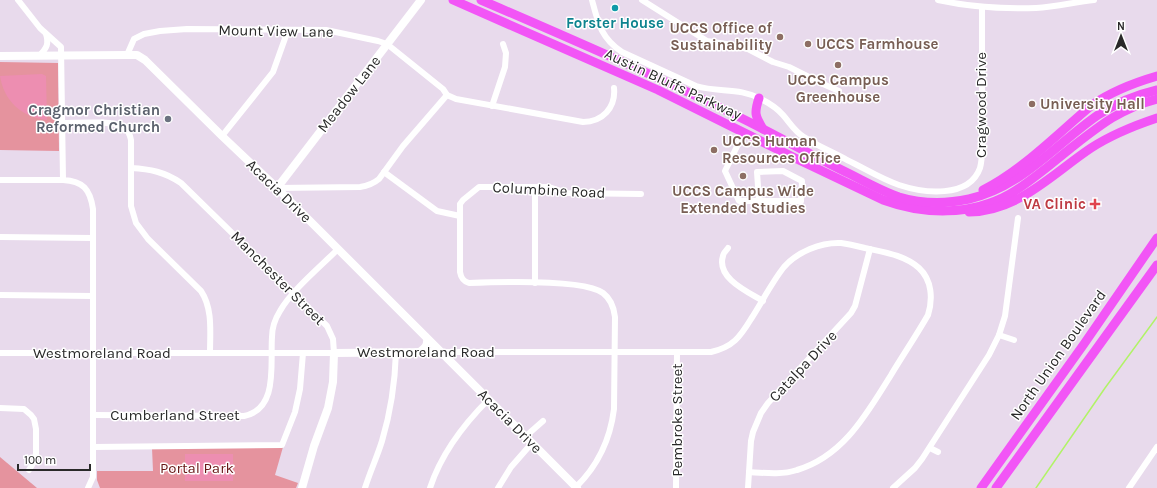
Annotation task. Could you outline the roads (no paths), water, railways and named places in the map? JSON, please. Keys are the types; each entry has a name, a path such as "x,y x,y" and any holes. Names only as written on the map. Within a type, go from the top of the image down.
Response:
{"main road":[{"name":"Austin Bluffs Parkway","path":"453,0 658,90 883,200 896,205 920,210 954,210 988,203 1008,194 1035,177 1090,132 1110,118 1156,93"},
{"name":"Austin Bluffs Parkway","path":"481,0 624,62 734,114 891,194 908,200 922,202 961,201 985,195 1004,187 1030,170 1099,114 1130,98 1156,93"},
{"path":"961,201 1001,180 1105,96 1126,86 1157,76"},
{"path":"744,132 749,129 763,129 755,114 759,98"},
{"path":"734,114 749,112 759,98"},
{"path":"954,210 968,212 984,211 1004,206 1020,199 1032,192 1089,149 1104,140 1131,127 1157,118"},
{"name":"North Union Boulevard","path":"981,488 1080,350 1157,238"},
{"name":"North Union Boulevard","path":"996,488 1157,265"}],"street":[{"path":"18,0 46,34 61,47 63,180"},
{"name":"Meadow Lane","path":"277,188 421,0"},
{"name":"Cragwood Drive","path":"592,0 596,19 602,32 612,44 622,52 696,86 710,89 738,91 759,98 779,111 804,138 882,178 917,189 937,191 958,189 968,183 980,169 982,158 982,7"},
{"path":"642,0 674,22 707,41 732,45 752,52 773,62 789,67 840,91"},
{"path":"938,0 955,4 982,7 1036,8 1094,0"},
{"name":"Mount View Lane","path":"127,55 134,40 144,34 160,31 187,29 326,30 387,44 443,89 448,95 456,99 590,122 597,120 609,110 614,101 614,88"},
{"path":"222,136 273,72 288,30"},
{"path":"39,56 46,50 48,41 46,34"},
{"path":"492,106 506,61 506,54 503,44"},
{"path":"0,56 127,55"},
{"name":"Acacia Drive","path":"127,55 137,55 146,60 426,336 440,352 489,399 576,488"},
{"path":"277,188 366,186 375,182 403,146 448,95"},
{"path":"63,123 114,123 125,127 128,131 131,140 131,206 136,223 148,239 201,291 207,301 210,313 210,353"},
{"path":"744,132 725,171 739,201 759,201 801,201 802,181 783,171 757,172 759,201"},
{"name":"Manchester Street","path":"130,168 155,170 181,183 330,330 333,339 334,353 333,382 328,408 314,446 302,488"},
{"path":"384,172 437,211 460,216"},
{"path":"0,180 75,180 88,192 93,209 93,477 88,488"},
{"name":"Columbine Road","path":"535,283 469,283 464,281 460,272 460,204 463,200 479,187 549,187 567,193 641,194"},
{"path":"535,187 535,283 590,288 604,294 614,310 614,409 609,435 596,463 576,488"},
{"path":"893,488 915,468 969,392 999,334 1005,316 1018,218"},
{"path":"0,237 93,238"},
{"name":"Westmoreland Road","path":"0,353 711,352 730,345 740,337 785,266 804,251 832,243 847,244 908,260 921,270 929,284 931,293 928,316 861,423 844,442 824,457 797,470 776,473 749,472"},
{"path":"800,245 804,251"},
{"path":"728,248 722,255 723,265 728,276 735,284 763,301"},
{"name":"Cumberland Street","path":"93,415 250,414 260,409 264,404 270,385 272,336 276,320 284,305 293,293 338,249"},
{"name":"Catalpa Drive","path":"748,488 751,441 753,432 762,413 768,403 851,313 855,306 870,249"},
{"path":"0,295 93,296"},
{"path":"999,334 1014,340"},
{"path":"418,352 425,347 427,343 426,336"},
{"path":"93,447 282,445 294,412 300,389 303,352"},
{"path":"365,488 381,443 390,411 395,379 396,352"},
{"name":"Pembroke Street","path":"676,488 677,352"},
{"path":"430,488 439,466 451,446 470,419 489,399"},
{"path":"0,408 24,409 34,419 36,429 36,453 35,460 29,470"},
{"path":"526,436 543,421"},
{"path":"498,488 514,463 532,443"},
{"path":"1131,487 1157,447"},
{"path":"930,448 938,452"}],"waterway":[{"path":"1036,488 1105,388 1157,317"}],"place":[{"name":"Forster House","path":"615,8"},
{"name":"UCCS Office of Sustainability","path":"780,37"},
{"name":"UCCS Farmhouse","path":"808,44"},
{"name":"UCCS Campus Greenhouse","path":"838,65"},
{"name":"University Hall","path":"1032,104"},
{"name":"Cragmor Christian Reformed Church","path":"168,119"},
{"name":"UCCS Human Resources Office","path":"714,150"},
{"name":"UCCS Campus Wide Extended Studies","path":"743,176"},
{"name":"VA Clinic","path":"1095,204"}],"park label":[{"name":"Portal Park","path":"197,468"}]}
